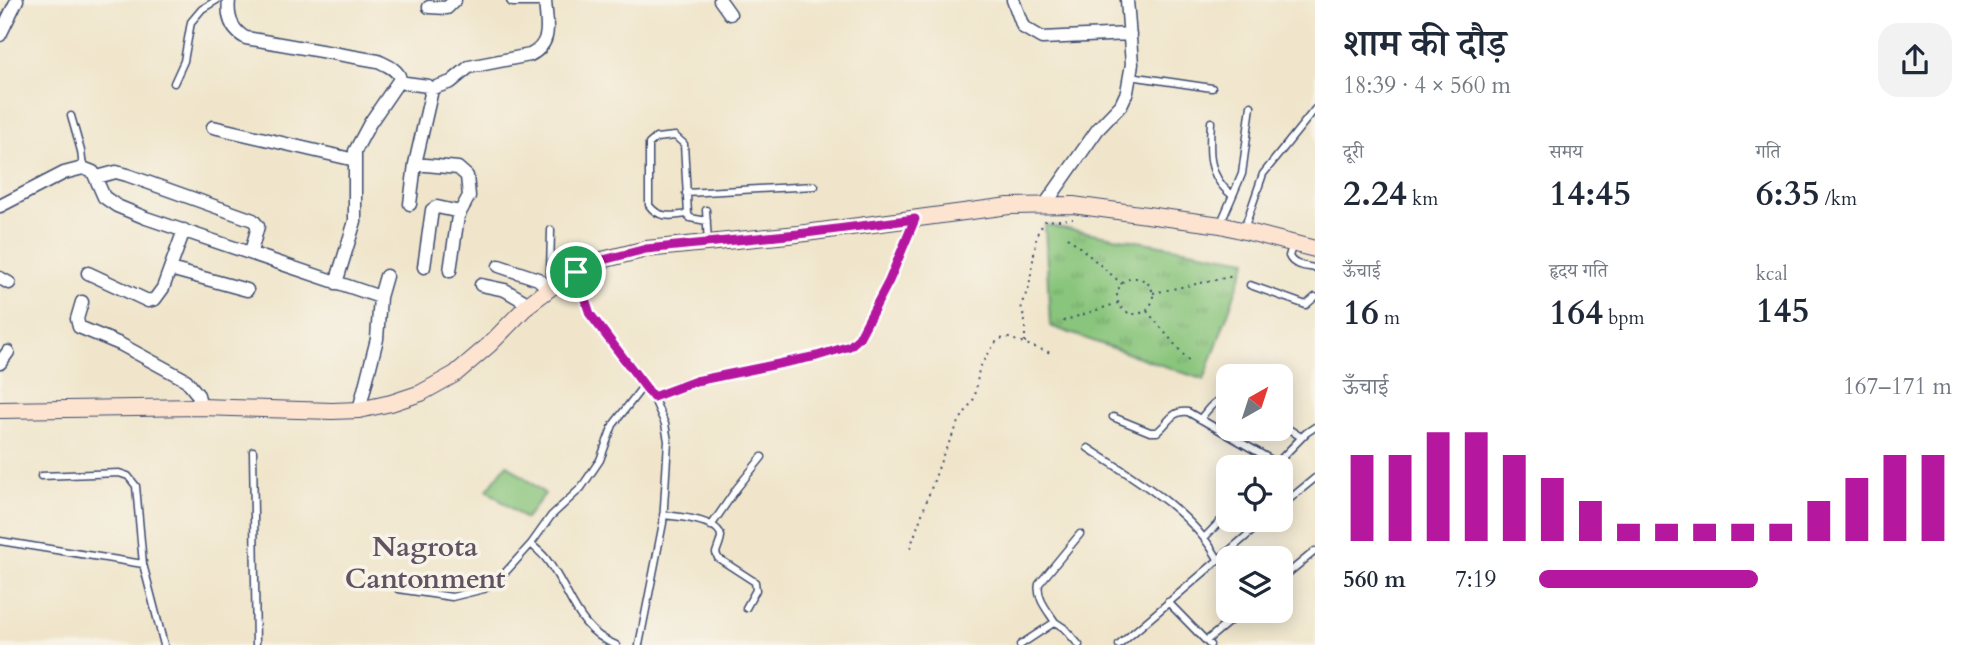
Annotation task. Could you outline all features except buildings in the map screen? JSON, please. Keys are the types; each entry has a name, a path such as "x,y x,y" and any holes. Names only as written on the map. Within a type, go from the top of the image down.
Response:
{"main road":[{"path":"0,410 201,407 359,410 421,393 455,374 489,345 529,304 551,288 576,272 603,260 646,249 1044,205 1098,207 1220,225 1315,249"}],"street":[{"path":"0,35 17,0"},
{"path":"229,0 228,13 231,23 236,31 246,38 378,61 400,75 359,142 355,160 355,221 336,283"},
{"path":"430,89 451,82 470,67 538,51 546,42 545,0 513,0"},
{"path":"720,0 730,14"},
{"path":"1013,0 1023,27 1042,38 1130,34"},
{"path":"1044,205 1098,129 1121,105 1127,92 1132,64 1126,0"},
{"path":"429,7 443,9 449,7 453,1"},
{"path":"398,82 424,85 430,89"},
{"path":"410,204 415,164 429,110 430,89"},
{"path":"213,127 355,160"},
{"path":"415,164 458,168 467,176 469,196 460,212 450,271"},
{"path":"0,206 64,173 83,168 93,172 100,189 110,201 146,218 380,296"},
{"path":"97,177 117,172 253,220 257,223 258,232 251,252"},
{"path":"424,267 432,210 437,207 460,212"},
{"path":"88,272 148,301 159,296 184,230"},
{"path":"499,266 538,279 551,288"},
{"path":"170,269 247,290"},
{"path":"359,410 377,339 380,296 386,276"},
{"path":"481,285 505,290 529,304"},
{"path":"82,302 77,319 79,327 120,344 186,380 198,395 201,407"}],"lane":[{"path":"174,83 184,61 191,22 202,9 218,0"},
{"path":"1130,76 1212,88"},
{"path":"1220,225 1242,174 1251,106"},
{"path":"1244,231 1263,174 1315,109"},
{"path":"71,116 83,168"},
{"path":"1211,122 1209,153 1217,182 1231,195"},
{"path":"688,214 665,216 656,213 649,205 648,154 651,141 664,136 675,136 684,144 688,214 690,218 707,221"},
{"path":"687,193 815,186"},
{"path":"706,210 708,244"},
{"path":"653,397 696,381 817,356 850,346 859,338 889,281 915,219"},
{"path":"551,230 551,288"},
{"path":"1293,243 1290,260 1294,264 1315,268"},
{"path":"576,272 590,314 653,397 665,424 668,441 663,515 639,645"},
{"path":"1250,285 1306,306 1315,298"},
{"path":"398,589 452,597 484,589 502,576 531,544 551,516 581,488 600,460 614,425 644,385"},
{"path":"1200,419 1216,401"},
{"path":"1113,417 1150,432 1160,431 1177,412 1188,412 1259,455"},
{"path":"1285,455 1315,427"},
{"path":"1293,432 1301,438"},
{"path":"1088,449 1153,491 1205,537 1216,556"},
{"path":"253,451 256,645"},
{"path":"711,526 762,457"},
{"path":"41,476 119,472 128,476 136,486 143,564 164,645"},
{"path":"1293,496 1315,478"},
{"path":"663,515 690,518 719,531 721,537 716,553 718,558 755,582 756,590 746,608"},
{"path":"1205,537 1216,526"},
{"path":"1234,546 1251,532"},
{"path":"1079,645 1055,622 1037,591 1039,584 1080,534"},
{"path":"0,541 143,564"},
{"path":"531,544 546,559 586,626 603,640 616,645"},
{"path":"1293,569 1315,551"},
{"path":"1119,645 1216,561"},
{"path":"1168,602 1208,643 1229,623"},
{"path":"1020,645 1055,622"}],"path":[{"path":"1025,344 1025,322 1021,305 1029,287 1038,229 1045,222 1075,218"},
{"path":"1068,237 1122,284"},
{"path":"1153,293 1234,276"},
{"path":"1130,279 1140,279 1148,284 1153,293 1152,303 1139,313 1128,313 1119,302 1117,294 1122,284 1130,279"},
{"path":"1063,321 1119,302"},
{"path":"1146,310 1191,364"},
{"path":"910,548 943,456 960,420 975,397 977,374 987,354 995,343 1003,338 1051,353"}],"green space":[{"path":"1045,225 1247,260 1204,380 1050,326"},
{"path":"507,464 545,494 525,519 487,490"}],"district":[{"name":"Nagrota Cantonment","path":"425,562"}],"route":[{"path":"915,219 889,281 859,338 850,346 817,356 696,381 653,397 590,314 576,272 603,260 646,249 915,219"}]}
